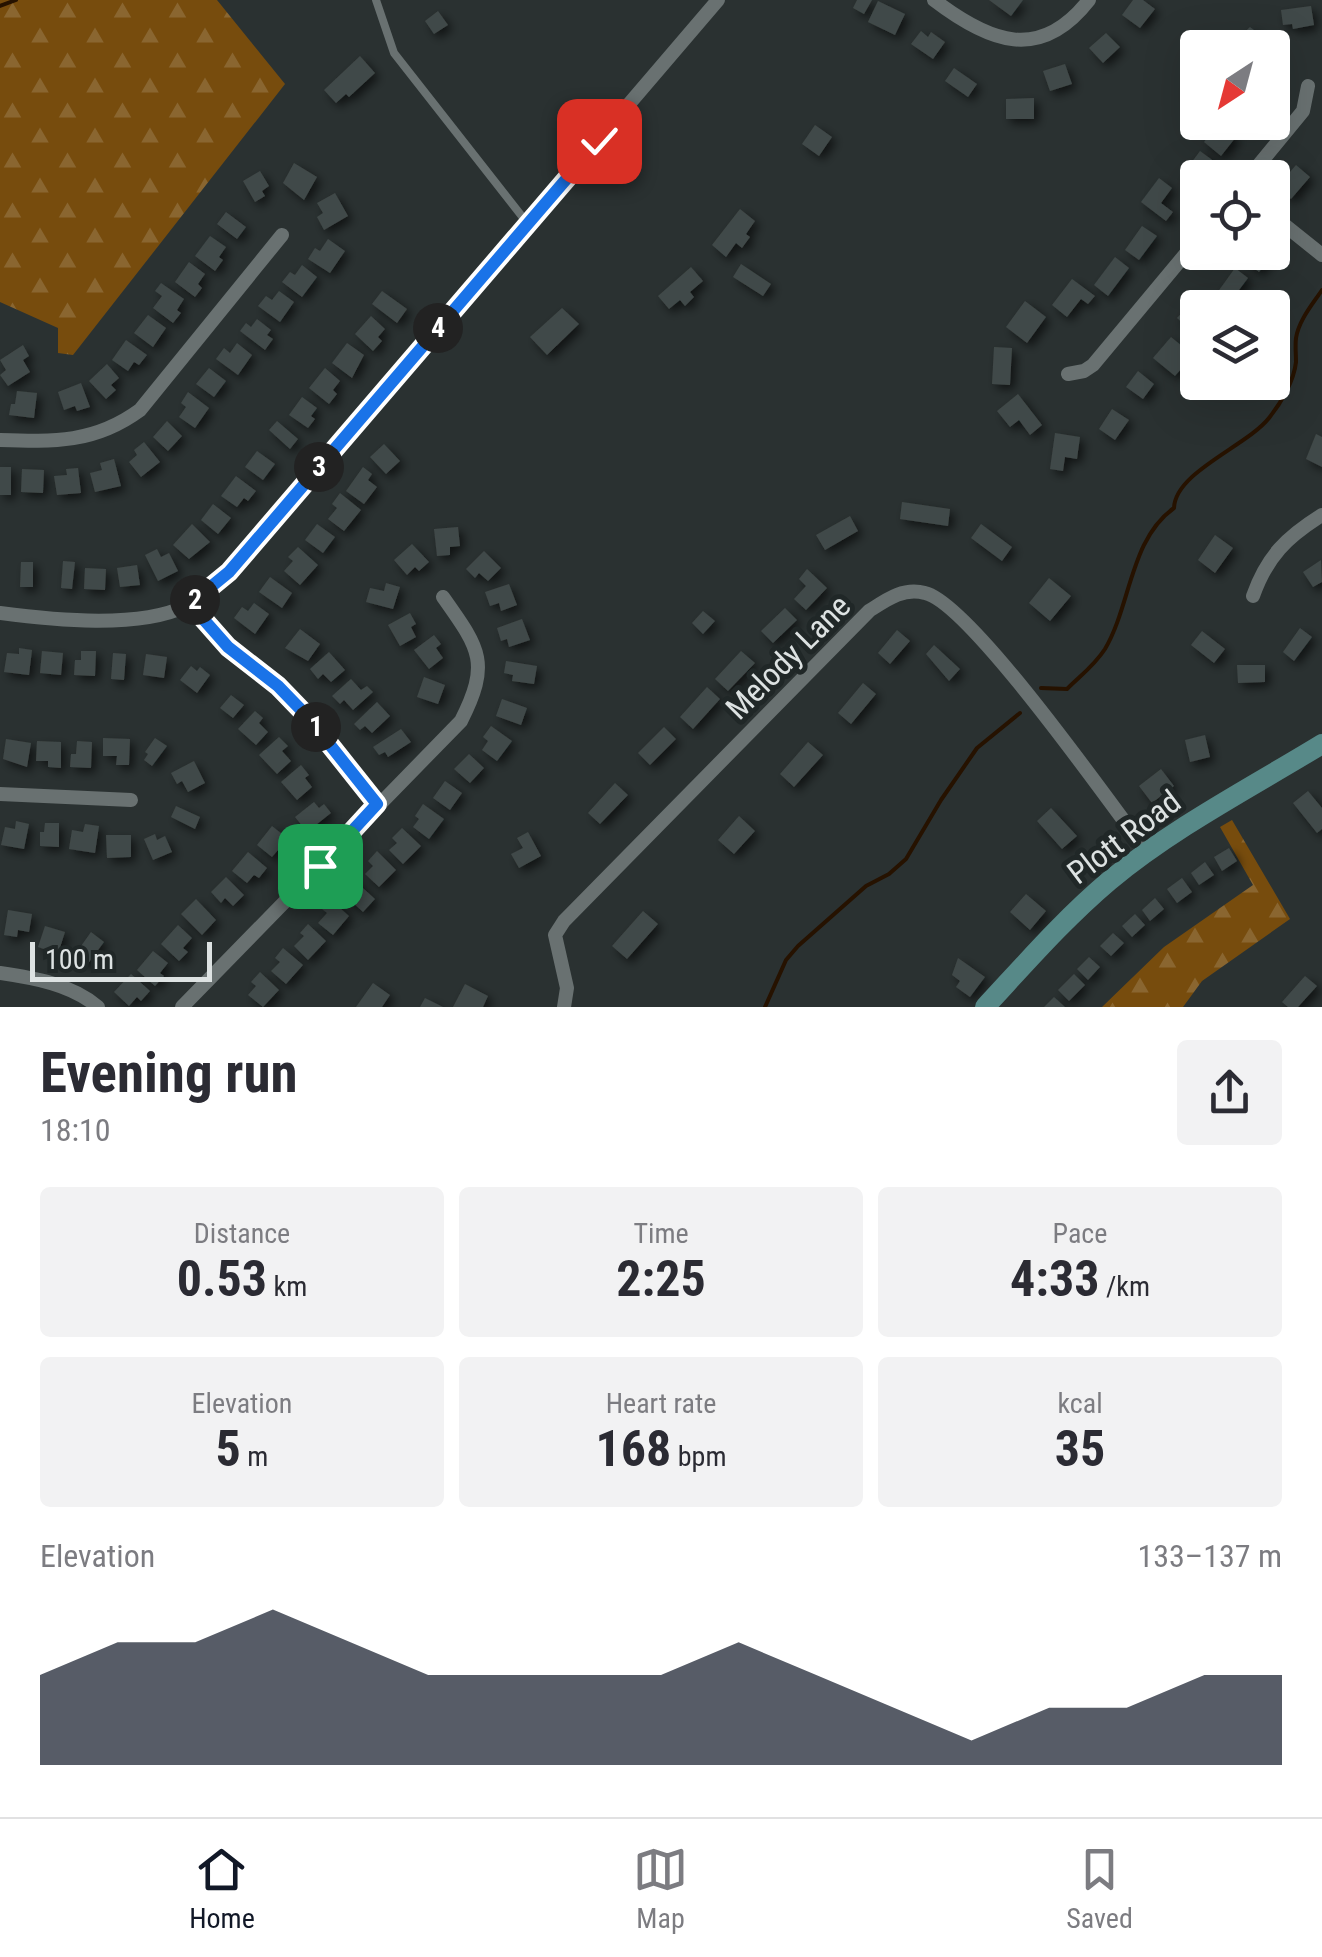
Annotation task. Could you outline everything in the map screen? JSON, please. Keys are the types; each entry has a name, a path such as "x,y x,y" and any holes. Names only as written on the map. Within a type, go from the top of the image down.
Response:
{"street":[{"path":"0,613 83,619 144,618 190,604 229,572 718,0"},
{"path":"934,0 973,28 1006,40 1026,41 1067,24 1089,0"},
{"path":"1263,160 1302,111 1308,86"},
{"path":"1290,230 1322,256"},
{"path":"0,440 35,442 96,435 119,426 140,410 282,235"},
{"path":"1068,374 1084,371 1092,364 1180,260"},
{"path":"1253,596 1262,570 1278,548 1322,515"},
{"name":"Melody Lane","path":"564,1007 567,988 555,935 564,921 869,612 902,593 930,594 960,615 1147,852"},
{"path":"182,1007 461,722 477,690 479,668 476,648 443,597"},
{"path":"190,604 228,647 278,686 307,716 377,804"},
{"name":"Plott Road","path":"985,1007 1082,905 1147,852 1322,744"},
{"path":"0,794 131,800"},
{"path":"0,974 52,983 98,1007"}],"lane":[{"path":"376,0 394,54 528,224"}],"green space":[{"path":"0,0 217,0 285,84 73,355 58,353 58,328 0,302"},
{"path":"1232,820 1290,919 1202,981 1183,1007 1102,1007 1164,947 1253,885 1220,827"}],"building":[{"path":"857,0 872,0 864,14 853,8"},
{"path":"989,0 1023,0 1011,16"},
{"path":"1133,0 1143,0 1155,9 1140,28 1122,15"},
{"path":"878,1 905,14 895,35 868,22"},
{"path":"1311,6 1314,25 1293,29 1292,24 1283,25 1281,10"},
{"path":"438,11 448,25 434,34 425,21"},
{"path":"921,31 928,37 931,32 945,42 933,59 911,44"},
{"path":"1106,33 1120,47 1103,63 1089,48"},
{"path":"360,56 375,73 349,97 346,94 336,103 324,90"},
{"path":"1065,64 1072,84 1050,91 1043,71"},
{"path":"954,68 977,84 968,97 945,81"},
{"path":"1034,98 1034,119 1006,119 1006,99"},
{"path":"815,125 832,137 819,156 802,144"},
{"path":"1206,140 1234,140 1221,156"},
{"path":"1200,151 1212,160 1193,160"},
{"path":"294,163 317,177 304,200 283,183"},
{"path":"1296,165 1310,177 1291,199 1290,198 1290,172"},
{"path":"260,171 269,186 262,191 265,196 255,202 243,181"},
{"path":"1159,178 1172,188 1161,203 1173,212 1166,221 1141,202"},
{"path":"335,193 348,216 324,230 317,217 323,213 317,203"},
{"path":"740,209 755,221 742,248 736,243 726,257 712,245"},
{"path":"226,212 246,227 237,239 217,224"},
{"path":"1142,226 1157,236 1139,260 1125,250"},
{"path":"210,236 226,247 215,271 195,256"},
{"path":"328,239 345,251 330,273 308,259"},
{"path":"1115,257 1129,268 1108,296 1094,285"},
{"path":"189,262 205,274 195,297 175,282"},
{"path":"741,264 771,284 763,296 733,277"},
{"path":"302,265 317,277 302,297 282,282 290,272 295,275"},
{"path":"691,267 703,281 690,292 694,297 685,306 680,300 669,309 658,296"},
{"path":"1234,270 1248,278 1239,290 1219,290"},
{"path":"1072,279 1095,296 1088,304 1081,299 1067,317 1052,305"},
{"path":"161,283 184,299 177,310 181,313 173,323 153,308 162,296 155,291"},
{"path":"279,291 294,302 280,322 258,306 266,296 272,300"},
{"path":"382,291 407,309 397,323 372,304"},
{"path":"1025,301 1046,317 1027,343 1006,327"},
{"path":"562,308 579,324 547,355 530,337"},
{"path":"148,315 166,328 153,347 134,333"},
{"path":"371,316 385,329 378,337 382,341 373,351 355,334"},
{"path":"257,319 271,330 267,335 273,339 265,350 240,331 246,323 251,327"},
{"path":"1171,337 1180,344 1180,370 1175,376 1153,358"},
{"path":"126,340 147,355 139,365 134,362 128,371 112,360"},
{"path":"237,343 252,355 238,375 216,359 224,348 230,353"},
{"path":"347,343 364,355 352,378 332,363"},
{"path":"23,345 29,356 23,360 30,372 8,386 0,375 6,370 0,360"},
{"path":"994,347 1012,348 1010,385 992,384"},
{"path":"107,364 119,378 111,385 116,390 106,399 89,381"},
{"path":"209,368 226,381 214,397 196,384"},
{"path":"325,368 340,381 329,404 309,388"},
{"path":"1138,371 1154,384 1143,399 1126,387"},
{"path":"81,383 90,407 64,410 58,392"},
{"path":"17,391 37,393 34,418 9,415"},
{"path":"188,392 209,408 195,428 179,417 186,407 181,403"},
{"path":"1018,394 1042,425 1030,435 1019,420 1010,427 997,411"},
{"path":"302,397 317,408 308,428 289,415"},
{"path":"1112,409 1129,420 1115,440 1099,429"},
{"path":"167,421 182,436 168,451 153,437"},
{"path":"277,421 298,439 290,449 269,430"},
{"path":"1055,433 1080,437 1077,459 1065,457 1063,471 1050,469"},
{"path":"1316,434 1322,437 1322,467 1306,459"},
{"path":"144,442 160,462 141,477 129,462 137,455 134,450"},
{"path":"384,444 400,461 386,474 370,457"},
{"path":"257,451 275,464 263,480 245,467"},
{"path":"114,459 121,486 95,492 90,473 102,470 100,463"},
{"path":"0,467 11,467 11,495 0,495"},
{"path":"363,467 372,474 368,480 377,487 364,504 346,491"},
{"path":"78,468 81,493 57,495 54,476 67,475 66,469"},
{"path":"22,469 44,470 43,493 21,492"},
{"path":"236,476 256,491 237,507 221,496"},
{"path":"340,493 361,510 344,531 328,519 337,508 332,504"},
{"path":"902,502 950,509 948,526 900,519"},
{"path":"213,504 231,518 218,534 201,520"},
{"path":"850,516 858,531 825,550 816,535"},
{"path":"192,524 210,542 189,559 173,545"},
{"path":"317,524 335,537 323,553 305,540"},
{"path":"981,524 1012,547 1002,561 971,538"},
{"path":"458,527 460,546 450,547 450,555 437,556 434,529"},
{"path":"1215,535 1233,548 1215,573 1198,560"},
{"path":"412,544 429,562 407,575 394,560"},
{"path":"298,547 318,565 300,585 284,571 293,561 288,557"},
{"path":"157,549 161,557 169,553 178,571 158,581 145,555"},
{"path":"484,551 501,568 488,581 479,573 475,578 466,569"},
{"path":"1321,560 1322,582 1313,587 1303,572"},
{"path":"63,561 75,562 72,589 61,588"},
{"path":"21,562 33,562 33,587 20,587"},
{"path":"137,565 140,585 120,587 117,568"},
{"path":"85,568 106,569 105,590 84,589"},
{"path":"807,569 827,588 806,610 794,599 806,586 799,579"},
{"path":"270,577 292,593 282,608 259,592"},
{"path":"1049,578 1071,596 1050,621 1029,603"},
{"path":"386,583 400,587 393,609 366,602 370,588 384,591"},
{"path":"509,584 517,605 501,611 499,603 490,606 485,592"},
{"path":"254,603 269,614 255,634 234,618 242,607 248,611"},
{"path":"785,608 797,620 773,643 761,631"},
{"path":"703,611 715,621 703,634 692,623"},
{"path":"410,613 416,624 411,627 416,637 400,646 388,625"},
{"path":"522,619 530,640 509,647 507,639 501,641 497,628"},
{"path":"1300,628 1312,637 1294,661 1283,652"},
{"path":"300,629 320,644 308,661 285,648"},
{"path":"897,630 910,641 890,664 878,653"},
{"path":"1202,631 1225,649 1214,663 1191,645"},
{"path":"434,635 441,644 436,648 443,658 429,669 414,650"},
{"path":"934,645 960,669 949,681 926,654"},
{"path":"19,648 32,650 29,675 4,672 7,653 19,654"},
{"path":"42,651 63,653 61,675 40,673"},
{"path":"81,651 96,651 95,676 74,675 75,660 81,660"},
{"path":"741,651 755,663 728,691 715,679"},
{"path":"329,652 345,670 331,682 323,674 318,679 310,669"},
{"path":"113,653 126,654 124,680 111,679"},
{"path":"146,654 167,657 164,678 143,675"},
{"path":"506,661 537,666 534,684 512,681 513,675 504,673"},
{"path":"1237,665 1265,665 1265,682 1238,683"},
{"path":"191,666 210,675 197,693 180,680"},
{"path":"424,677 445,685 438,704 417,697"},
{"path":"351,679 361,690 367,686 373,692 353,710 344,700 340,704 332,696"},
{"path":"863,683 876,694 851,724 838,713"},
{"path":"707,687 720,699 693,729 680,717"},
{"path":"231,695 244,705 233,718 220,708"},
{"path":"502,699 527,708 521,725 496,716"},
{"path":"377,702 390,716 372,733 365,726 360,730 354,724"},
{"path":"255,711 263,718 259,723 268,732 256,745 238,729"},
{"path":"491,726 512,741 497,761 482,750 488,741 483,737"},
{"path":"664,727 676,739 650,765 638,753"},
{"path":"401,729 411,742 388,757 385,752 379,755 373,747"},
{"path":"1205,735 1210,757 1190,762 1185,740"},
{"path":"279,737 288,746 282,751 291,761 277,774 259,755"},
{"path":"103,738 130,739 129,765 116,765 117,756 103,756"},
{"path":"155,738 167,746 152,766 144,760"},
{"path":"6,739 31,743 27,767 3,759"},
{"path":"37,741 61,742 61,768 48,767 48,761 36,761"},
{"path":"77,741 92,742 91,768 70,767"},
{"path":"808,742 823,755 794,787 780,774"},
{"path":"469,754 484,768 470,783 454,769"},
{"path":"194,761 205,783 188,792 171,773"},
{"path":"301,765 312,787 297,800 281,782"},
{"path":"1161,769 1174,786 1152,803 1139,786"},
{"path":"445,781 462,793 450,810 433,798"},
{"path":"615,783 628,795 600,824 588,813"},
{"path":"1308,791 1322,808 1322,829 1317,833 1293,803"},
{"path":"314,802 319,808 324,804 331,813 307,832 295,817"},
{"path":"423,804 444,819 429,839 413,827"},
{"path":"176,806 200,817 195,829 171,817"},
{"path":"1051,808 1077,836 1062,849 1037,821"},
{"path":"739,816 755,831 734,854 718,840"},
{"path":"16,821 29,824 24,849 1,845 5,827 15,829"},
{"path":"45,823 59,823 59,847 40,846"},
{"path":"85,824 99,826 95,853 69,849 72,830 83,832"},
{"path":"272,826 292,842 284,853 279,849 272,857 257,845"},
{"path":"402,828 421,846 403,864 389,850 397,843 392,838"},
{"path":"528,832 541,856 519,868 511,854 523,848 517,838"},
{"path":"155,834 157,840 165,836 172,852 153,860 144,839"},
{"path":"106,835 131,835 131,857 107,858"},
{"path":"1229,848 1237,861 1222,871 1214,857"},
{"path":"377,851 396,870 379,887 365,874 373,866 368,861"},
{"path":"248,852 267,868 259,878 254,875 247,883 232,871"},
{"path":"1205,862 1214,875 1199,885 1191,873"},
{"path":"226,877 244,895 233,906 225,898 221,903 211,892"},
{"path":"1182,878 1192,892 1177,903 1167,889"},
{"path":"353,879 375,899 363,912 341,892"},
{"path":"1026,894 1046,911 1030,930 1010,912"},
{"path":"1155,898 1164,909 1150,921 1142,910"},
{"path":"196,899 216,920 202,935 181,914"},
{"path":"331,900 349,916 333,935 318,923 327,913 322,909"},
{"path":"8,910 32,914 29,932 18,930 17,937 4,935"},
{"path":"643,911 658,924 627,959 612,946"},
{"path":"1135,914 1145,925 1132,937 1122,926"},
{"path":"308,924 326,941 308,960 294,946 304,936 300,933"},
{"path":"178,925 192,938 183,948 188,952 179,961 161,944"},
{"path":"45,926 65,932 58,954 38,947"},
{"path":"91,932 104,942 87,965 74,956"},
{"path":"1113,933 1124,943 1111,956 1100,946"},
{"path":"283,948 303,965 286,984 271,971 280,962 275,958"},
{"path":"153,951 168,963 155,986 137,970"},
{"path":"1089,957 1100,967 1088,980 1077,969"},
{"path":"958,958 985,977 970,997 956,987 960,981 952,975"},
{"path":"260,972 279,990 263,1007 248,995 256,986 251,982"},
{"path":"131,974 150,991 129,1006 114,992"},
{"path":"1074,974 1085,985 1069,1001 1058,990"},
{"path":"1305,976 1317,986 1298,1007 1288,1007 1282,1002"},
{"path":"373,983 390,995 382,1007 356,1007"},
{"path":"465,984 488,996 483,1007 453,1007"},
{"path":"1054,997 1065,1007 1044,1007"},
{"path":"425,998 443,1007 420,1007"}],"waterway":[{"path":"0,6 16,0"},
{"path":"1041,688 1067,689 1096,661 1114,632 1148,537 1174,508 1177,495 1199,471 1259,428 1274,412 1293,377 1300,325 1322,290"},
{"path":"765,1007 786,960 798,946 866,886 906,859 977,748 1020,713"}],"route":[{"path":"320,866 377,804 307,716 278,686 228,647 190,604 229,572 599,141"}]}
